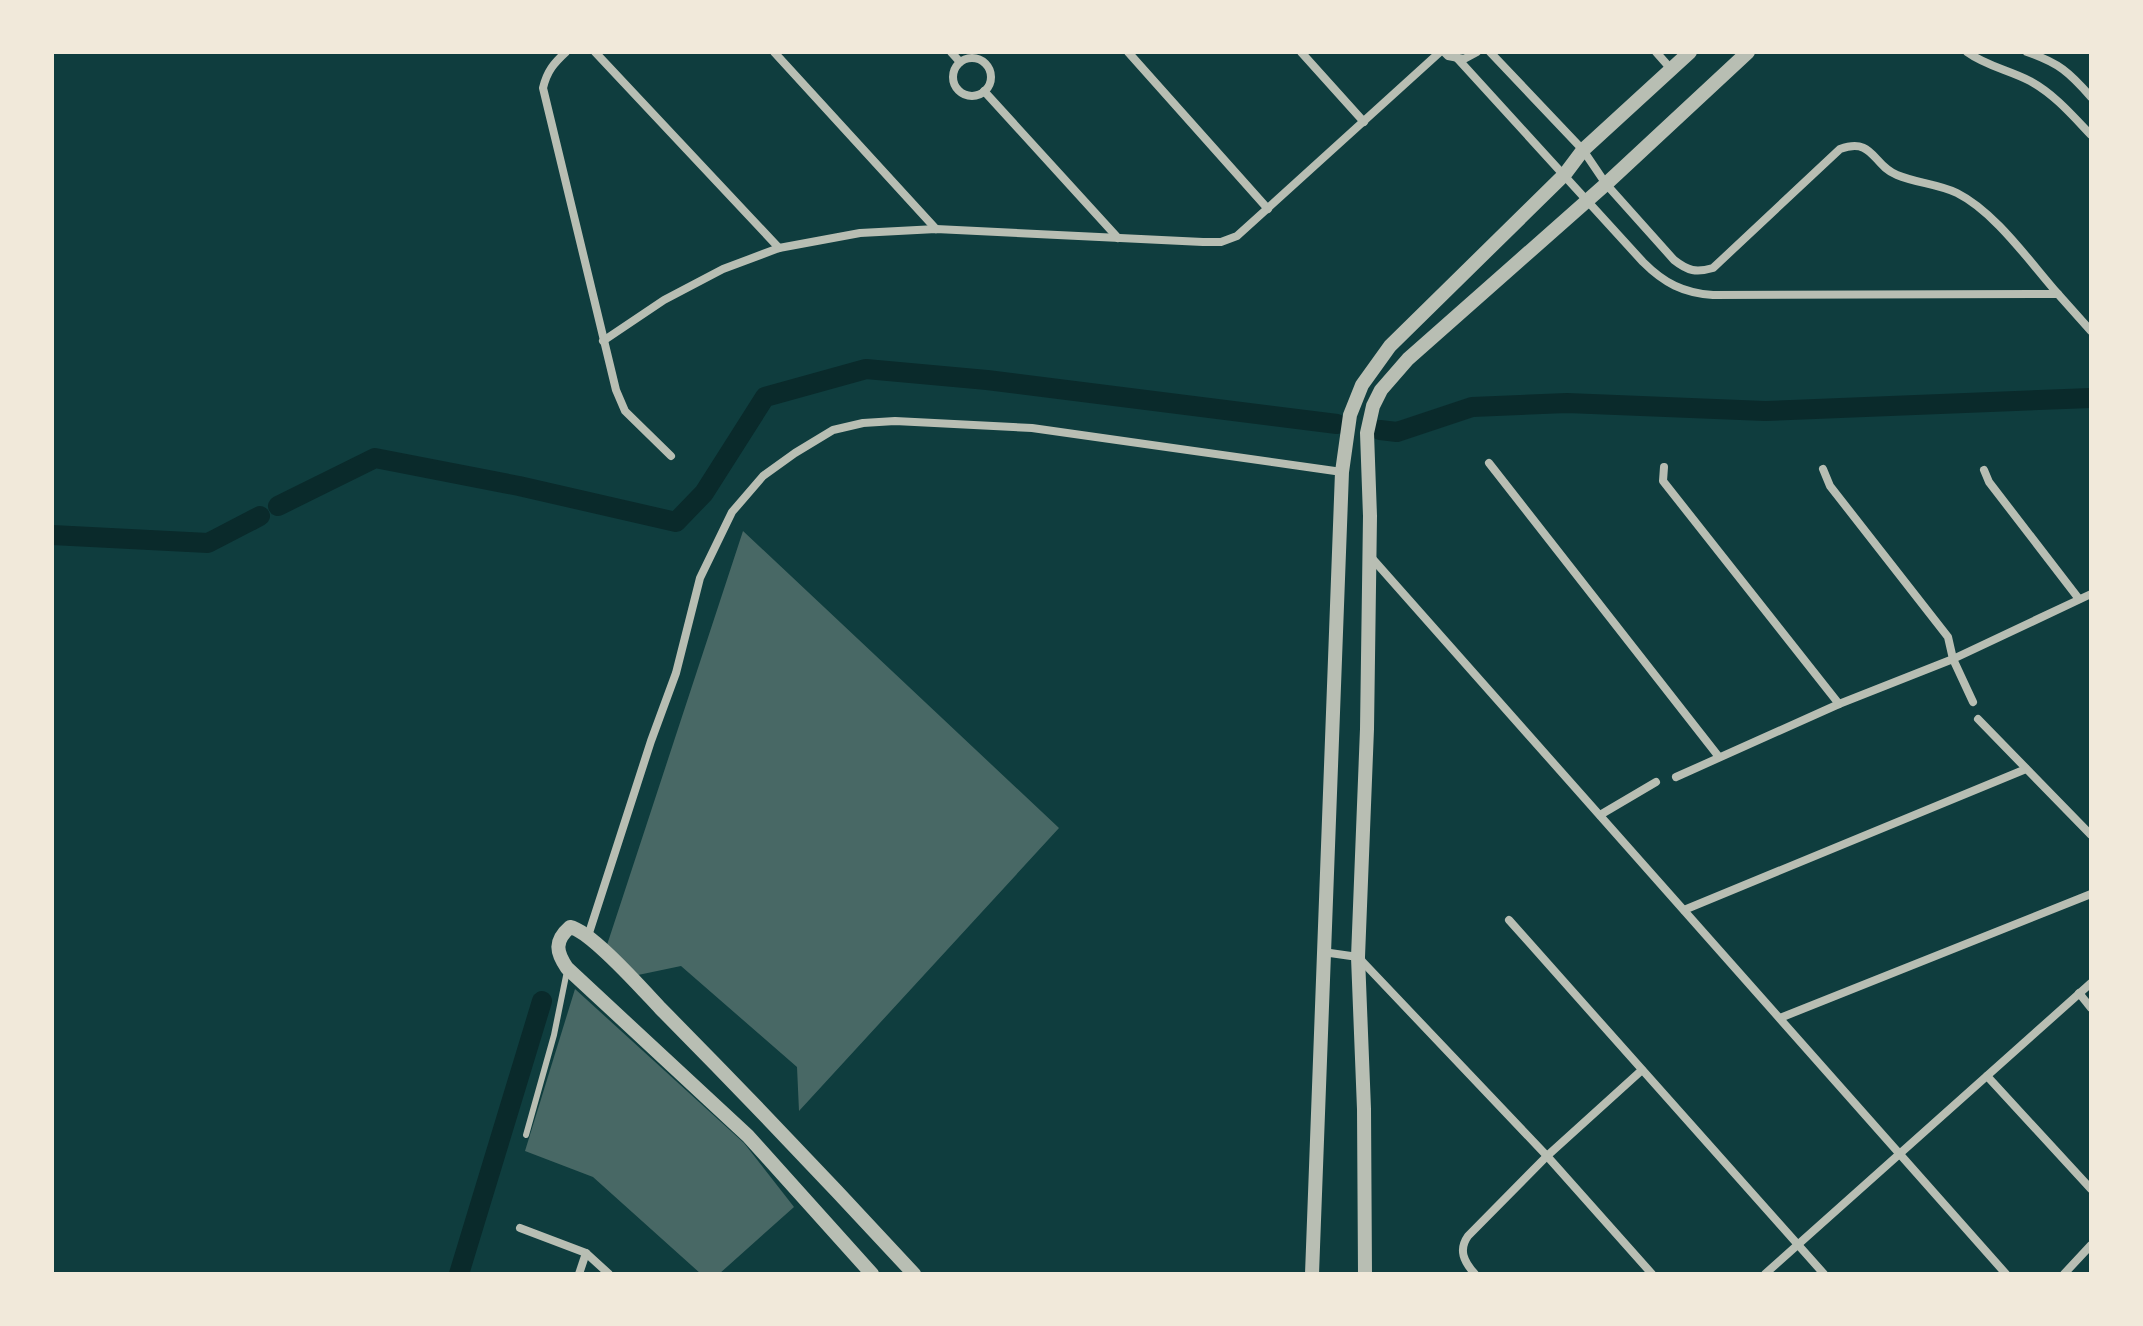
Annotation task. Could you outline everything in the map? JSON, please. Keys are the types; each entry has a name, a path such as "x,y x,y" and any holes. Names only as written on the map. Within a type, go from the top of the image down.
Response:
{"street":[{"path":"566,52 553,64 543,88 603,341 625,411 671,456"},
{"path":"595,52 779,248"},
{"path":"774,52 936,229"},
{"path":"951,52 960,62"},
{"path":"1128,52 1268,209"},
{"path":"1301,52 1364,122"},
{"path":"603,341 664,300 723,269 779,248 860,233 936,229 1221,242 1237,236 1442,52 1464,59 1477,52"},
{"path":"1490,52 1583,150 1606,184 1674,260 1686,269 1697,272 1713,268 1840,149 1860,146 1869,150 1894,174 1955,192 1980,207 2091,331"},
{"path":"1656,52 1671,69"},
{"path":"1312,1274 1342,472 1350,415 1362,385 1390,346 1565,174 1583,150 1690,52"},
{"path":"1365,1274 1364,1109 1358,957 1367,729 1370,516 1367,433 1373,406 1381,390 1408,359 1606,184 1748,52"},
{"path":"1967,52 1981,62 2018,76 2049,93 2091,135"},
{"path":"2027,52 2059,66 2091,97"},
{"path":"971,58 984,62 990,79 984,91 971,96 957,89 953,75 960,62 971,58"},
{"path":"1457,58 1660,279 1674,287 1694,293 2058,294"},
{"path":"984,91 1118,238"},
{"path":"1694,293 1697,272"},
{"path":"588,936 676,673 700,578 732,512 763,476 795,453 833,430 863,423 895,421 1032,428 1342,472"},
{"path":"1489,463 1719,757"},
{"path":"1664,467 1663,481 1839,704"},
{"path":"1823,469 1830,486 1948,637 1953,659 1973,702"},
{"path":"1984,470 1989,482 2079,599"},
{"path":"1368,553 2006,1274"},
{"path":"1676,777 1839,704 1953,659 2091,594"},
{"path":"1978,719 2091,835"},
{"path":"1684,910 2026,769"},
{"path":"1600,815 1656,782"},
{"path":"1780,1018 2091,894"},
{"path":"1509,920 1824,1274"},
{"path":"872,1274 748,1136 567,968 560,958 559,939 570,927 588,936 767,1116 914,1274"},
{"path":"1323,952 1358,957 1547,1156 1652,1274"},
{"path":"1765,1274 2091,983"},
{"path":"2079,993 2091,1008"},
{"path":"1475,1274 1465,1263 1463,1243 1468,1236 1547,1156 1642,1070"},
{"path":"1987,1076 2091,1189"},
{"path":"748,1136 767,1116"},
{"path":"520,1228 586,1253 609,1274"},
{"path":"2064,1274 2091,1245"},
{"path":"579,1274 586,1253"}],"lane":[{"path":"526,1135 554,1035 567,968"}],"building":[{"path":"743,531 1059,828 799,1111 797,1067 681,966 638,975 606,948"},
{"path":"575,989 744,1143 794,1207 719,1274 701,1274 593,1177 525,1151"}],"waterway":[{"path":"278,506 375,458 519,486 676,522 704,493 765,397 866,369 987,380 1337,424"},
{"path":"1380,430 1397,432 1472,407 1567,403 1765,411 2091,398"},
{"path":"52,535 208,543 260,516"},
{"path":"459,1274 542,1001"}]}
